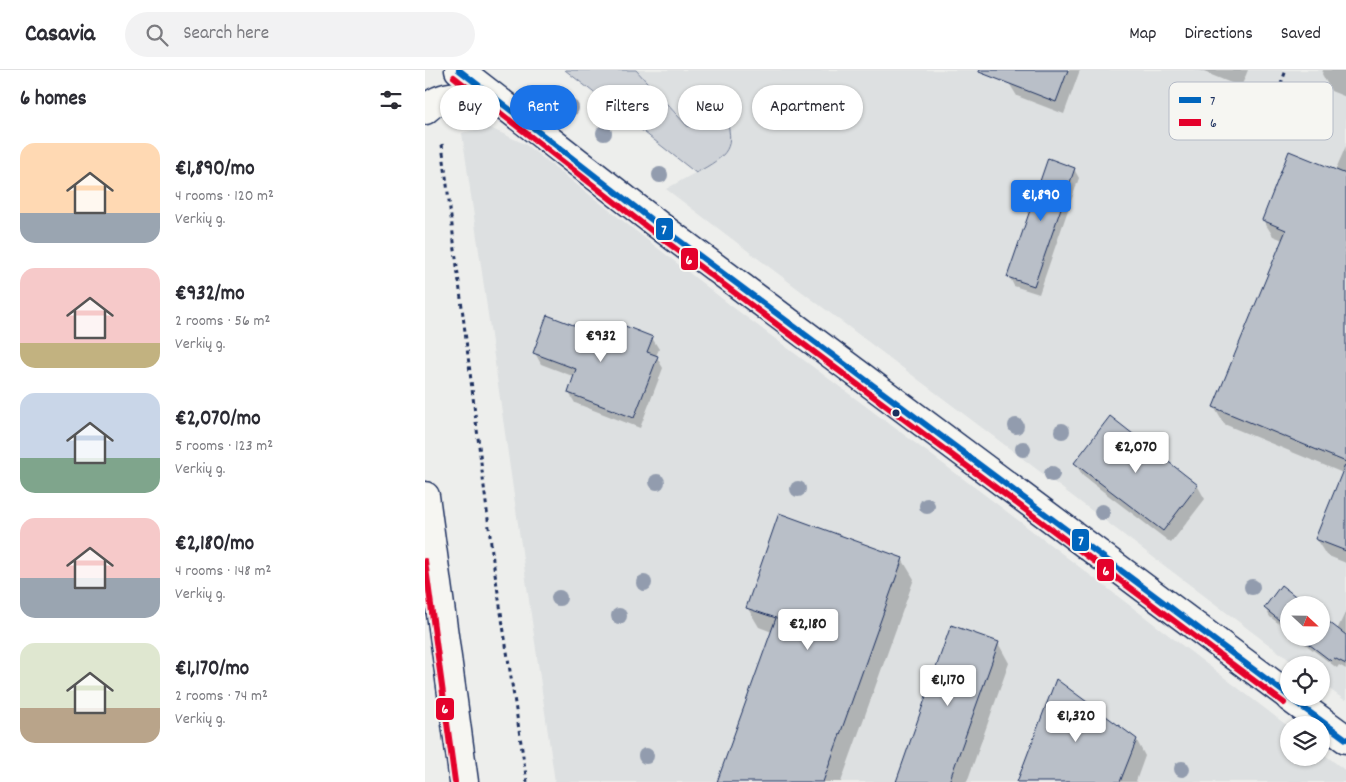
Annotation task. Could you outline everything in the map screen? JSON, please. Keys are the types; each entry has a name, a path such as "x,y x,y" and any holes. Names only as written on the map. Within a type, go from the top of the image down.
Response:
{"main road":[{"path":"459,70 657,224 1280,690"},
{"path":"425,110 449,96 484,98 504,105"},
{"path":"425,496 463,782"},
{"path":"1301,706 1346,739"}],"path":[{"path":"1282,82 1286,70"},
{"path":"442,144 493,560 527,782"}],"shaded area":[{"path":"565,70 636,70 650,85 587,85 587,87"},
{"path":"636,70 1346,70 1346,701 1330,689 1330,656 1284,656 666,189 720,159 709,130 742,130 742,85 678,85 678,116 668,105 668,85 650,85"},
{"path":"668,105 678,116 678,130 729,130 727,150 716,161 696,173 641,130 668,130"},
{"path":"475,130 495,130 525,144 734,308 989,498 1280,720 1280,766 1330,766 1330,759 1346,771 1346,782 555,782 462,133"}],"building":[{"path":"979,70 1068,70 1056,102 979,72"},
{"path":"1289,151 1346,174 1346,462 1213,407 1286,230 1262,220"},
{"path":"1048,158 1075,168 1034,286 1007,277"},
{"path":"547,315 613,340 620,324 653,337 647,352 658,356 634,418 568,393 576,369 533,353"},
{"path":"1110,416 1198,485 1163,531 1074,463"},
{"path":"1346,465 1346,551 1315,539"},
{"path":"779,513 903,558 823,782 717,782 776,618 746,608"},
{"path":"1281,585 1295,596 1280,596 1280,621 1264,608"},
{"path":"1330,623 1346,635 1346,664 1334,658 1331,661 1330,656 1324,656 1311,646 1330,646"},
{"path":"951,625 999,642 949,782 896,782"},
{"path":"1056,679 1137,739 1120,782 1017,782"}],"transit line":[{"name":"7","path":"459,70 657,224 1280,689"},
{"name":"6","path":"454,77 652,231 1280,700"},
{"name":"6","path":"425,561 455,782"},
{"name":"7","path":"1301,706 1346,739"}]}
